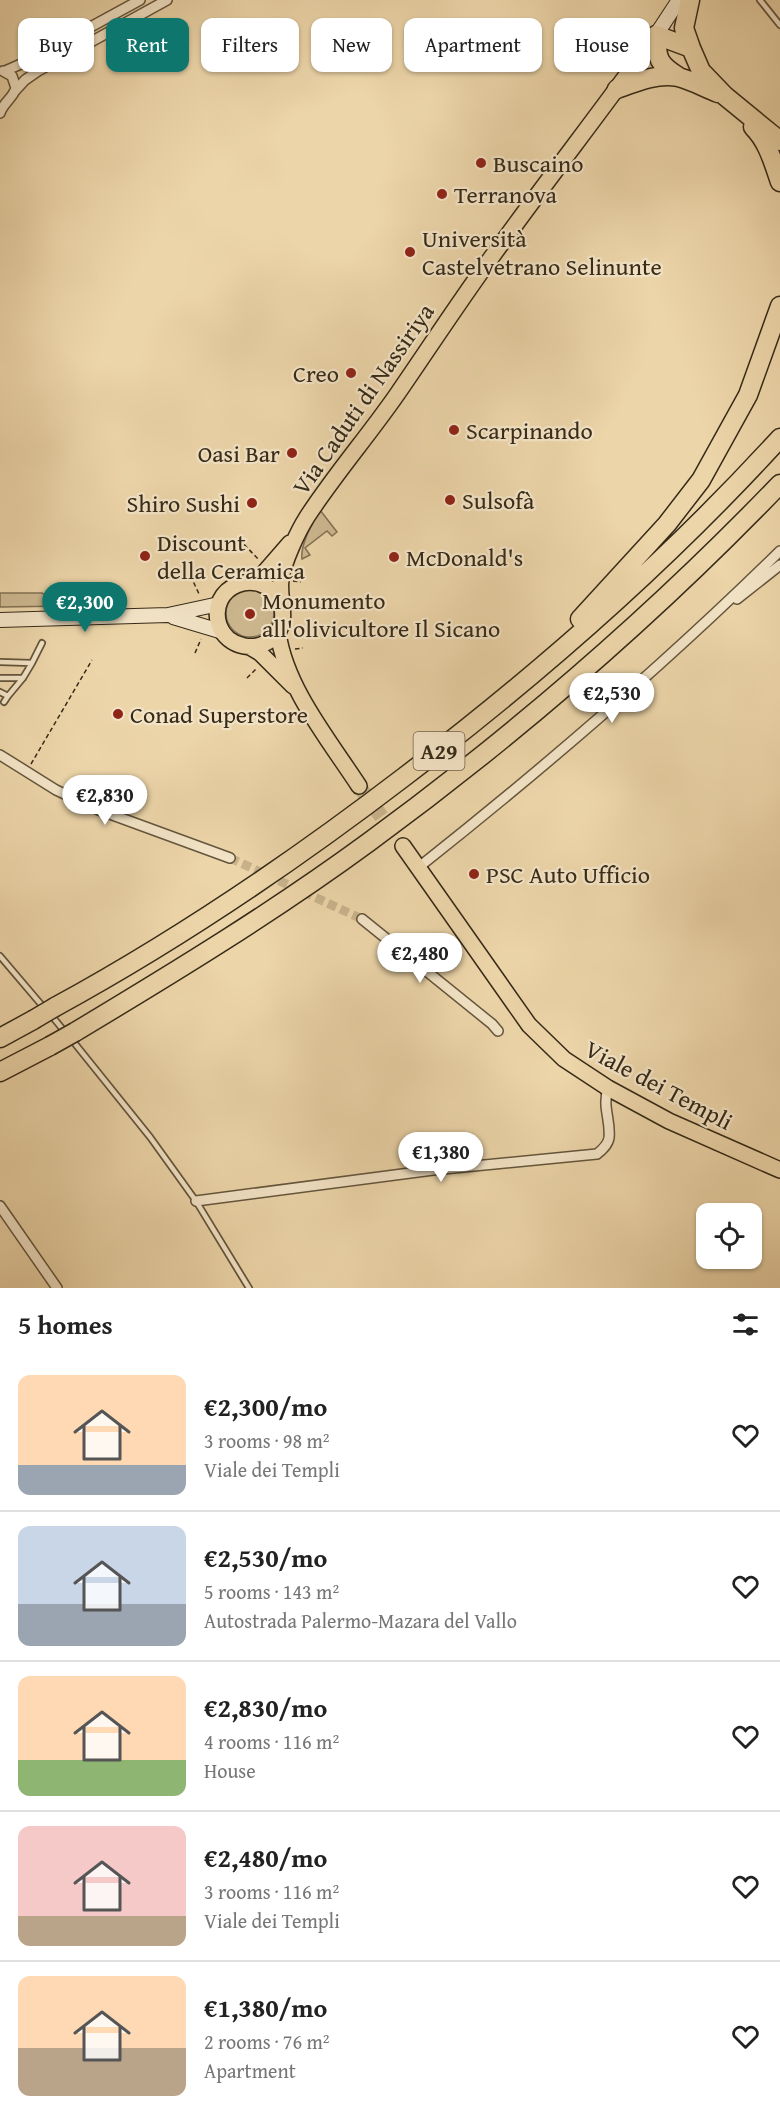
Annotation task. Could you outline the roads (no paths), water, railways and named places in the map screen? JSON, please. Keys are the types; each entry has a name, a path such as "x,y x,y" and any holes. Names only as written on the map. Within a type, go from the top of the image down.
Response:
{"highway":[{"path":"690,0 684,28 701,71 725,96 780,141"},
{"path":"691,48 656,35 657,57 665,69 678,77 725,96"},
{"path":"617,89 644,79 661,76 678,77"},
{"path":"750,117 780,126"},
{"path":"750,117 753,127 762,136 780,182"},
{"path":"442,748 459,728 553,648 667,524 701,480 748,395 780,306"},
{"name":"A29","path":"0,1038 141,958 226,904 332,832 442,748 558,653 667,553 780,438"},
{"name":"A29","path":"0,1072 75,1032 198,958 368,843 439,790 517,727 636,624 780,484"}],"main road":[{"name":"Via Caduti di Nassiriya","path":"297,534 344,462 397,394 490,259 617,89 679,0"},
{"path":"253,582 263,574 297,534"},
{"path":"250,647 266,643 278,633 283,612 281,578 297,534"},
{"path":"223,632 218,613 219,604 224,594 232,587 242,582 253,582 270,588 281,601"},
{"path":"0,620 168,615 219,604"},
{"path":"168,615 223,632 234,643 250,647 260,653 297,690"},
{"path":"278,633 282,653 297,690 359,786"},
{"name":"Viale dei Templi","path":"403,846 529,1025 564,1059 608,1088 669,1121 780,1170"}],"street":[{"path":"2,70 30,60 140,0 146,11"},
{"path":"7,98 38,71 167,0"},
{"path":"0,113 15,80 2,70"},
{"path":"711,619 780,551"},
{"path":"419,867 553,757 711,619 780,565"},
{"path":"0,755 56,790 99,810 230,858"},
{"path":"362,919 498,1030"},
{"path":"196,1201 433,1170 597,1154 609,1140 604,1101 608,1088"},
{"path":"0,1206 57,1288"}],"lane":[{"path":"760,0 780,25"},
{"path":"4,702 23,678 42,643"},
{"path":"0,662 32,663"},
{"path":"0,678 23,678"},
{"path":"0,692 8,696"},
{"path":"0,956 98,1071 150,1137 196,1201 249,1288"}],"tunnel":[{"path":"359,786 403,846"},
{"path":"230,858 362,919"}],"place":[{"name":"Buscaino","path":"481,163"},
{"name":"Terranova","path":"442,194"},
{"name":"Università Castelvetrano Selinunte","path":"410,252"},
{"name":"Creo","path":"351,373"},
{"name":"Scarpinando","path":"454,430"},
{"name":"Oasi Bar","path":"292,453"},
{"name":"Sulsofà","path":"450,500"},
{"name":"Shiro Sushi","path":"252,503"},
{"name":"Discount della Ceramica","path":"145,556"},
{"name":"McDonald's","path":"394,557"},
{"name":"Monumento all'olivicultore Il Sicano","path":"250,614"},
{"name":"Conad Superstore","path":"118,714"},
{"name":"PSC Auto Ufficio","path":"474,874"}]}
